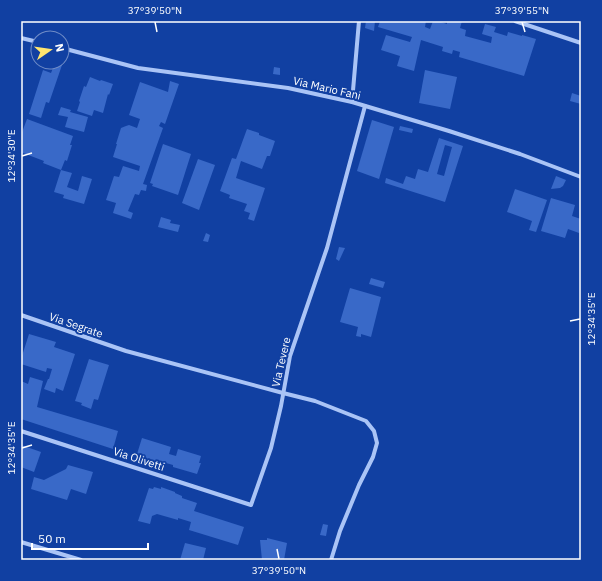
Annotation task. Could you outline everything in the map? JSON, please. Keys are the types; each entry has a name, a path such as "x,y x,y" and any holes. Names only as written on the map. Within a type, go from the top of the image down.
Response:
{"street":[{"path":"352,102 359,21"},
{"path":"515,21 581,43"},
{"name":"Via Mario Fani","path":"70,50 138,68 288,88 352,102 449,131 513,152 581,177"},
{"name":"Via Tevere","path":"331,560 340,531 359,485 373,457 377,443 374,431 366,421 346,412 315,401 283,393 290,356 327,248 365,106"},
{"name":"Via Segrate","path":"21,315 126,351 283,393"},
{"name":"Via Olivetti","path":"21,431 251,505 271,448 283,393"},
{"path":"21,542 81,560"}],"building":[{"path":"366,21 375,21 374,31 365,28"},
{"path":"380,21 426,21 425,27 430,29 433,21 447,24 447,21 462,21 460,28 466,30 465,36 491,43 492,37 482,34 485,24 496,27 494,32 507,36 508,32 536,39 524,76 459,57 460,52 453,50 452,54 442,51 443,47 421,40 414,71 397,66 400,56 381,50 386,35 410,42 412,37 378,27"},
{"path":"274,67 280,68 280,75 273,74"},
{"path":"43,70 51,73 52,70 60,70 49,103 46,102 41,118 29,114"},
{"path":"425,70 457,77 450,109 419,103"},
{"path":"90,77 113,84 109,95 108,94 103,113 94,110 92,116 77,111 84,86 86,87"},
{"path":"170,81 179,84 165,124 161,122 159,126 163,128 143,184 147,185 146,191 141,190 139,195 135,194 128,211 133,213 131,219 113,213 116,203 106,200 114,176 119,177 123,166 139,171 140,166 113,157 121,128 129,125 137,128 140,119 129,115 140,82 168,92"},
{"path":"572,93 581,96 581,104 570,101"},
{"path":"61,107 71,110 70,112 88,117 84,132 65,127 68,117 58,115"},
{"path":"27,119 73,136 67,161 65,160 61,170 43,163 44,161 23,153 21,158 21,135"},
{"path":"372,120 394,127 379,179 357,171"},
{"path":"400,126 413,129 412,133 399,130"},
{"path":"247,129 275,141 270,156 267,156 262,169 241,161 236,178 265,188 254,221 248,219 250,213 244,211 247,204 229,198 230,195 220,191 232,158 236,159"},
{"path":"439,138 463,146 445,202 385,183 386,178 403,184 406,176 415,179 418,169 428,172","holes":["445,145 452,147 444,176 437,174"]},
{"path":"163,144 191,154 178,195 152,186 153,184 150,183"},
{"path":"198,159 215,165 199,210 182,203"},
{"path":"61,170 72,173 67,187 78,191 82,176 92,179 84,204 63,198 64,195 54,192"},
{"path":"556,176 566,180 560,188 551,189"},
{"path":"515,189 547,200 536,232 529,230 532,221 507,212"},
{"path":"551,198 575,205 572,216 581,219 579,233 568,229 565,238 541,231"},
{"path":"161,217 171,220 170,223 180,225 178,232 158,227"},
{"path":"206,233 210,235 208,242 203,241"},
{"path":"339,247 345,248 339,261 336,259"},
{"path":"371,278 385,282 383,288 369,284"},
{"path":"350,288 381,297 371,337 361,334 361,337 356,336 358,327 340,322"},
{"path":"29,334 56,342 54,347 75,354 63,391 56,388 55,393 44,389 52,369 47,368 46,372 21,364 21,359"},
{"path":"89,359 109,365 98,400 94,399 91,409 81,405 82,403 75,401"},
{"path":"30,377 43,381 37,407 118,431 113,449 21,419 21,381 28,384"},
{"path":"142,438 171,447 169,454 176,456 178,449 201,456 199,463 201,463 197,474 173,467 173,465 166,463 165,465 144,459 145,457 137,454"},
{"path":"21,445 41,452 34,472 21,467"},
{"path":"68,465 93,472 86,494 71,489 67,500 31,489 34,477 44,480 66,469"},
{"path":"154,487 161,489 161,487 175,492 182,496 182,498 197,503 194,511 244,527 238,545 189,530 191,522 178,518 178,520 157,514 152,516 150,524 138,521 149,488 153,489"},
{"path":"323,524 328,525 326,536 320,535"},
{"path":"267,538 287,543 284,560 262,560 260,540 267,540"},
{"path":"185,543 206,548 203,560 180,560"}]}
